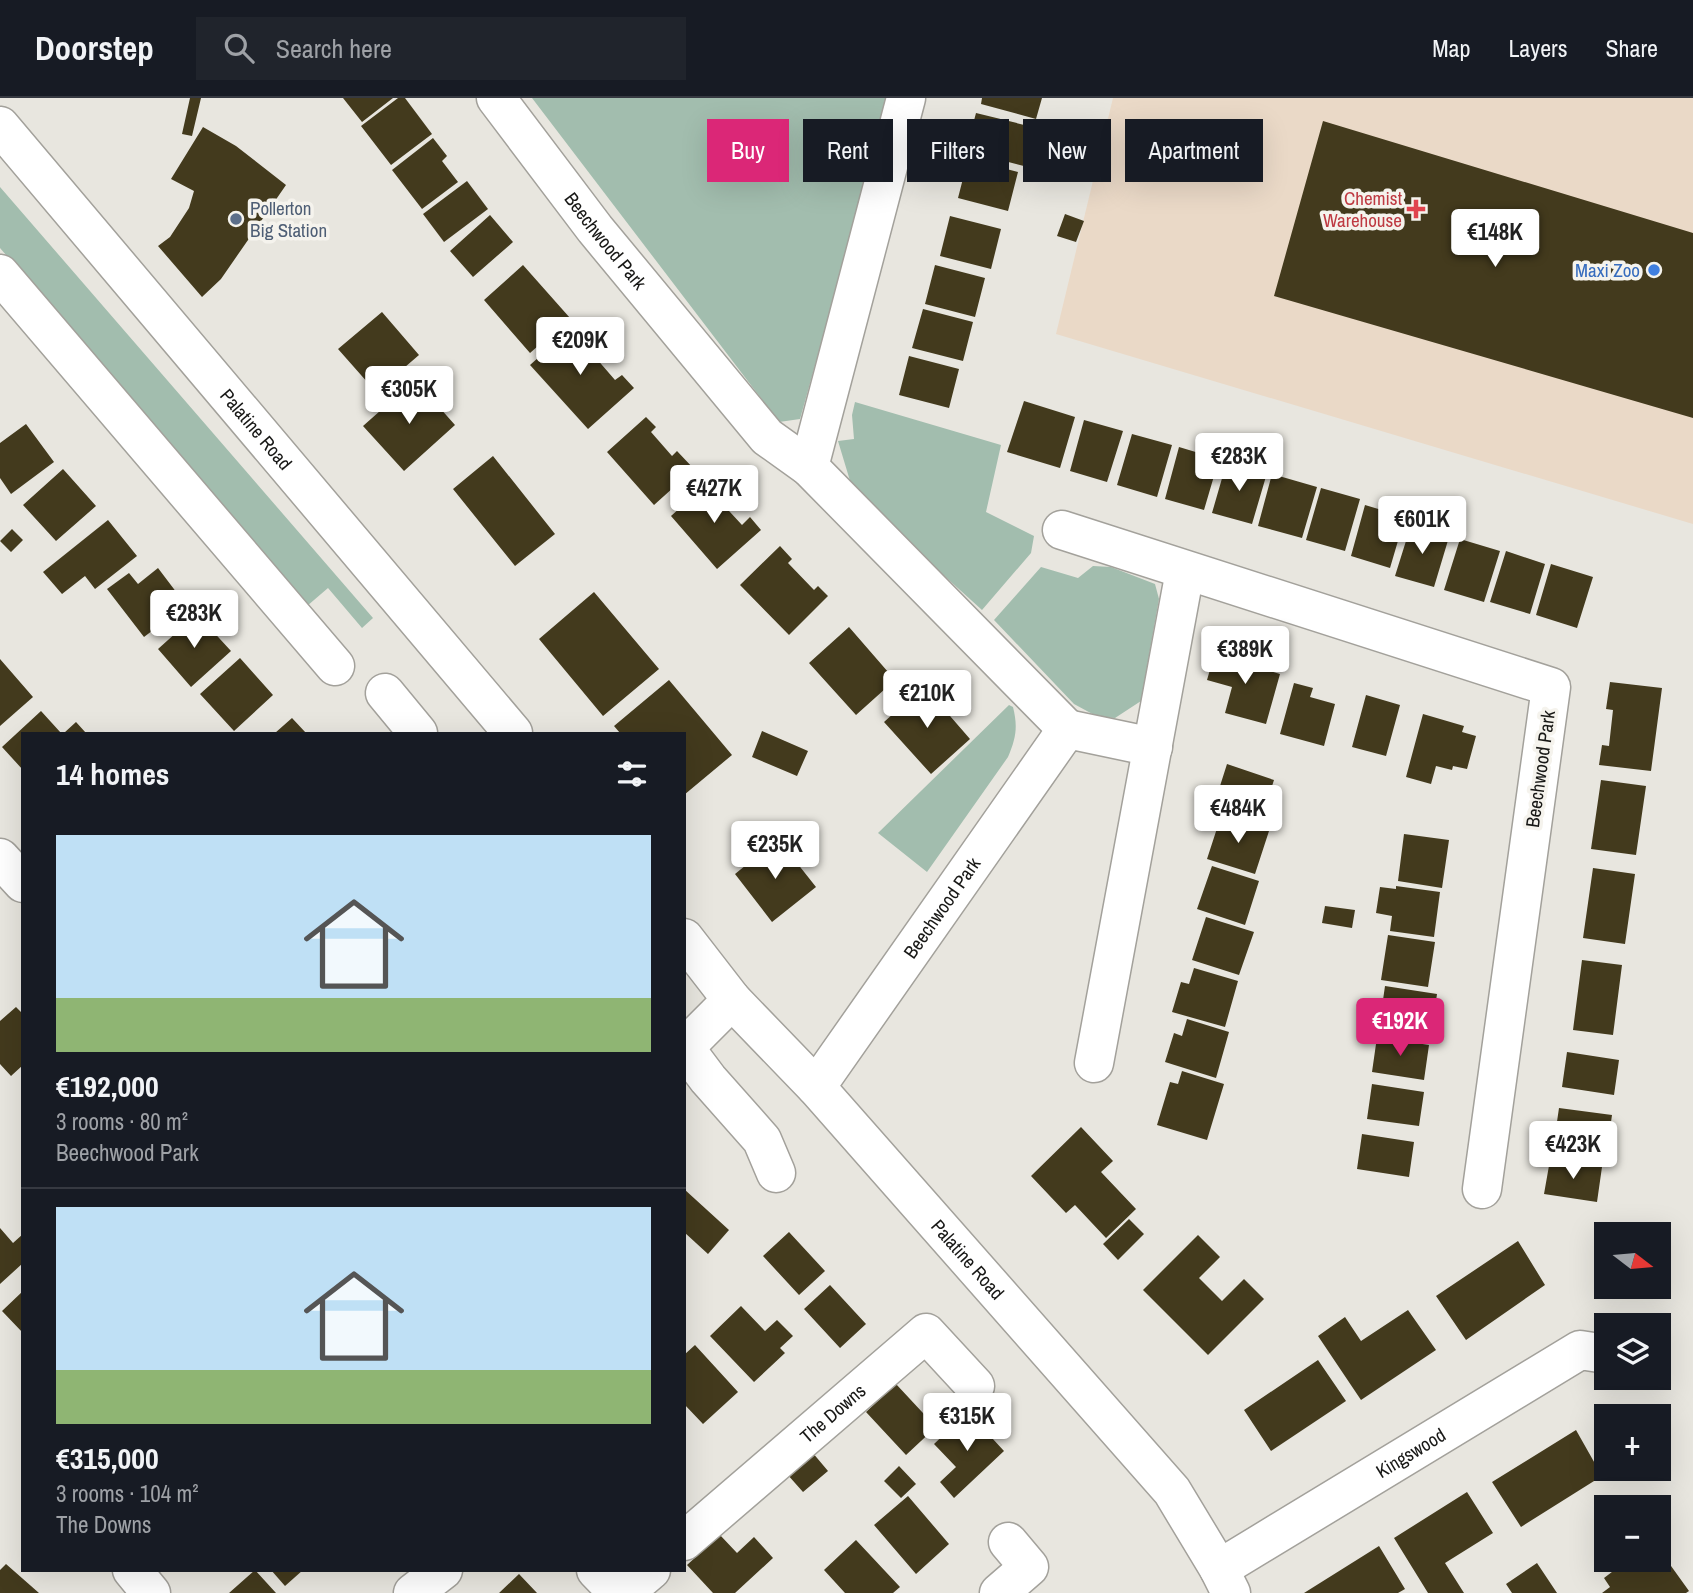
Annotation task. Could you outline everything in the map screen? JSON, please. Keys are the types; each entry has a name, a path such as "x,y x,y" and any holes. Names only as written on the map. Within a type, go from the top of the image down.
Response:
{"street":[{"name":"Beechwood Park","path":"496,98 595,229 767,437 809,467 1067,729 816,1087"},
{"path":"809,467 906,98"},
{"name":"Palatine Road","path":"0,126 512,732"},
{"path":"0,274 335,666"},
{"name":"Beechwood Park","path":"1062,530 1551,687 1482,1189"},
{"path":"1094,1063 1185,571"},
{"path":"385,694 417,732"},
{"path":"1067,729 1153,747"},
{"path":"0,858 21,881"},
{"name":"Palatine Road","path":"686,941 732,1000 816,1087 1172,1491 1225,1581"},
{"path":"686,1045 732,1000"},
{"path":"686,1050 762,1140 776,1174"},
{"name":"The Downs","path":"686,1539 926,1333 975,1386"},
{"name":"Kingswood","path":"1225,1581 1580,1350 1594,1352"},
{"path":"999,1593 1029,1567 1008,1542"},
{"path":"134,1572 151,1593"},
{"path":"413,1593 440,1572"},
{"path":"598,1572 618,1593"},
{"path":"624,1593 649,1572"}],"shaded area":[{"path":"1113,98 1693,98 1693,524 1056,334 1093,182 1111,182 1111,119 1108,119"}],"green space":[{"path":"532,98 890,98 884,119 803,119 803,182 866,182 800,419 779,422"},
{"path":"0,187 373,618 362,628 328,588 307,606 0,248"},
{"path":"855,402 1001,445 986,512 1034,536 1031,553 982,610 854,494 838,441 854,439 852,415"},
{"path":"1093,566 1111,567 1155,584 1159,599 1141,701 1115,718 1098,717 1074,704 994,620 1041,567 1078,578"},
{"path":"1009,705 1013,707 1016,727 1008,757 927,872 878,833"}],"building":[{"path":"190,98 201,98 192,136 182,134"},
{"path":"343,98 393,98 362,122"},
{"path":"398,98 405,98 432,134 391,165 361,126"},
{"path":"982,98 1042,98 1036,119 981,104"},
{"path":"976,113 1000,119 974,119"},
{"path":"1009,121 1023,125 1023,166 1009,162"},
{"path":"1323,121 1693,233 1693,418 1274,296"},
{"path":"203,127 236,146 286,185 221,279 202,297 158,246 170,237 189,208 194,191 171,179"},
{"path":"433,138 447,156 442,161 458,182 422,209 392,170"},
{"path":"1009,170 1018,172 1008,211 958,198 962,182 1009,182"},
{"path":"467,181 488,209 444,242 423,214"},
{"path":"1065,214 1084,221 1076,242 1057,236"},
{"path":"490,215 513,242 473,277 450,251"},
{"path":"950,216 1001,229 991,269 940,256"},
{"path":"523,265 570,318 530,353 484,300"},
{"path":"935,265 985,278 975,317 925,304"},
{"path":"923,309 973,322 963,361 912,348"},
{"path":"382,312 419,355 376,392 338,349"},
{"path":"576,324 595,345 589,350 615,380 622,375 634,388 588,429 530,365"},
{"path":"909,356 959,369 949,408 899,395"},
{"path":"415,380 455,425 404,471 363,426"},
{"path":"1024,401 1075,417 1060,468 1007,452"},
{"path":"646,417 656,427 651,432 672,456 677,451 694,469 654,505 607,452"},
{"path":"1084,420 1123,431 1107,482 1070,471"},
{"path":"26,424 54,462 11,494 0,478 0,443"},
{"path":"1132,434 1172,445 1157,497 1117,485"},
{"path":"1179,447 1219,459 1204,510 1165,499"},
{"path":"493,456 555,534 515,566 453,489"},
{"path":"1227,461 1267,473 1252,524 1212,513"},
{"path":"63,469 96,506 56,541 23,505"},
{"path":"1272,474 1317,487 1302,538 1258,526"},
{"path":"712,479 725,493 718,499 742,525 750,517 761,530 717,569 671,516"},
{"path":"1321,488 1360,499 1345,551 1306,540"},
{"path":"1365,505 1405,517 1390,568 1351,556"},
{"path":"108,520 137,556 95,589 85,576 62,594 43,572"},
{"path":"1411,525 1449,537 1434,587 1395,576"},
{"path":"12,529 23,540 11,552 0,541"},
{"path":"1460,539 1500,551 1484,602 1444,590"},
{"path":"780,546 792,559 788,563 814,590 818,586 828,596 789,635 740,585"},
{"path":"1506,551 1545,564 1530,614 1490,602"},
{"path":"1551,564 1593,577 1577,628 1536,615"},
{"path":"158,568 186,605 144,637 107,589 129,573 138,584"},
{"path":"594,592 659,669 603,716 539,639"},
{"path":"197,614 231,651 191,687 158,649"},
{"path":"849,627 895,680 856,715 809,663"},
{"path":"1216,649 1255,660 1253,666 1280,674 1266,724 1225,713 1232,687 1207,680"},
{"path":"240,658 273,695 234,731 200,694"},
{"path":"0,659 33,697 0,726"},
{"path":"669,680 732,755 686,793 686,732 619,732 614,726"},
{"path":"1610,682 1662,688 1651,771 1599,765 1602,745 1609,746 1613,710 1606,709"},
{"path":"1294,683 1313,688 1310,697 1335,704 1324,746 1280,734"},
{"path":"924,686 970,739 931,774 884,722"},
{"path":"1366,695 1400,705 1386,756 1352,747"},
{"path":"41,711 60,732 21,732 21,768 2,747"},
{"path":"1423,714 1464,726 1462,732 1476,736 1467,769 1453,766 1452,770 1436,766 1431,784 1406,777"},
{"path":"292,718 305,732 276,732"},
{"path":"76,722 85,732 65,732"},
{"path":"762,731 808,751 797,776 752,757"},
{"path":"1227,764 1274,780 1260,823 1213,808"},
{"path":"1601,780 1646,786 1636,855 1591,849"},
{"path":"1221,816 1269,831 1255,874 1207,859"},
{"path":"1404,834 1449,840 1442,888 1398,881"},
{"path":"778,839 816,887 772,922 735,874"},
{"path":"1212,866 1259,881 1245,925 1197,909"},
{"path":"1593,868 1635,874 1625,944 1583,938"},
{"path":"1396,886 1440,892 1434,937 1390,931 1392,916 1376,913 1380,887 1396,889"},
{"path":"1325,906 1355,910 1352,928 1322,923"},
{"path":"1206,917 1254,932 1239,975 1192,960"},
{"path":"1388,935 1435,942 1428,987 1381,980"},
{"path":"1582,960 1622,965 1613,1035 1573,1030"},
{"path":"1194,968 1238,981 1225,1027 1172,1012 1181,982 1189,984"},
{"path":"1385,986 1437,994 1432,1029 1380,1021"},
{"path":"16,1007 21,1012 21,1067 11,1076 0,1064 0,1021"},
{"path":"1187,1019 1229,1032 1216,1078 1165,1062 1174,1033 1182,1036"},
{"path":"1377,1037 1429,1045 1424,1080 1372,1072"},
{"path":"1567,1052 1619,1060 1614,1095 1562,1087"},
{"path":"1182,1071 1224,1084 1207,1140 1157,1125 1170,1082 1178,1084"},
{"path":"1372,1084 1424,1092 1419,1126 1367,1119"},
{"path":"1559,1108 1612,1115 1607,1150 1554,1142"},
{"path":"1081,1127 1113,1161 1101,1172 1136,1209 1106,1238 1075,1205 1066,1213 1031,1176"},
{"path":"1362,1134 1414,1142 1409,1177 1357,1169"},
{"path":"1550,1160 1602,1167 1597,1202 1544,1194"},
{"path":"686,1191 729,1230 708,1254 686,1234"},
{"path":"1129,1219 1144,1234 1118,1260 1103,1244"},
{"path":"0,1228 13,1243 21,1236 21,1265 0,1284"},
{"path":"789,1232 825,1271 799,1295 763,1256"},
{"path":"1198,1235 1220,1257 1199,1278 1222,1301 1244,1279 1264,1299 1208,1355 1143,1290"},
{"path":"1518,1241 1545,1285 1466,1340 1436,1296"},
{"path":"830,1285 866,1324 840,1348 804,1309"},
{"path":"21,1293 21,1331 2,1311"},
{"path":"741,1306 765,1331 777,1320 793,1336 780,1348 785,1353 754,1382 710,1336"},
{"path":"1408,1310 1436,1350 1361,1400 1318,1336 1345,1317 1361,1341"},
{"path":"695,1345 738,1392 703,1424 686,1406 686,1353"},
{"path":"1318,1360 1346,1401 1271,1451 1244,1410"},
{"path":"896,1384 936,1427 906,1455 866,1412"},
{"path":"968,1412 1004,1451 954,1498 940,1482 956,1467 934,1444"},
{"path":"1576,1430 1594,1462 1594,1481 1521,1527 1492,1482"},
{"path":"812,1452 828,1471 803,1492 787,1474"},
{"path":"899,1466 916,1484 901,1498 884,1481"},
{"path":"1467,1492 1493,1533 1445,1563 1464,1593 1428,1593 1394,1538"},
{"path":"908,1496 949,1544 916,1574 874,1525"},
{"path":"720,1535 737,1553 754,1537 773,1558 735,1593 713,1593 687,1565"},
{"path":"856,1540 900,1587 893,1593 845,1593 824,1570"},
{"path":"1379,1546 1405,1589 1398,1593 1304,1593"},
{"path":"1537,1563 1557,1593 1512,1593 1506,1584"},
{"path":"6,1564 39,1593 0,1593 0,1570"},
{"path":"1671,1566 1689,1591 1602,1593 1610,1587 1604,1578 1612,1572 1671,1572"},
{"path":"253,1572 257,1572 276,1593 229,1593"},
{"path":"273,1572 301,1572 285,1586"},
{"path":"519,1574 537,1593 499,1593"}],"place":[{"name":"Chemist Warehouse","path":"1416,209"},
{"name":"Pollerton Big Station","path":"236,219"},
{"name":"Maxi Zoo","path":"1654,270"}]}
